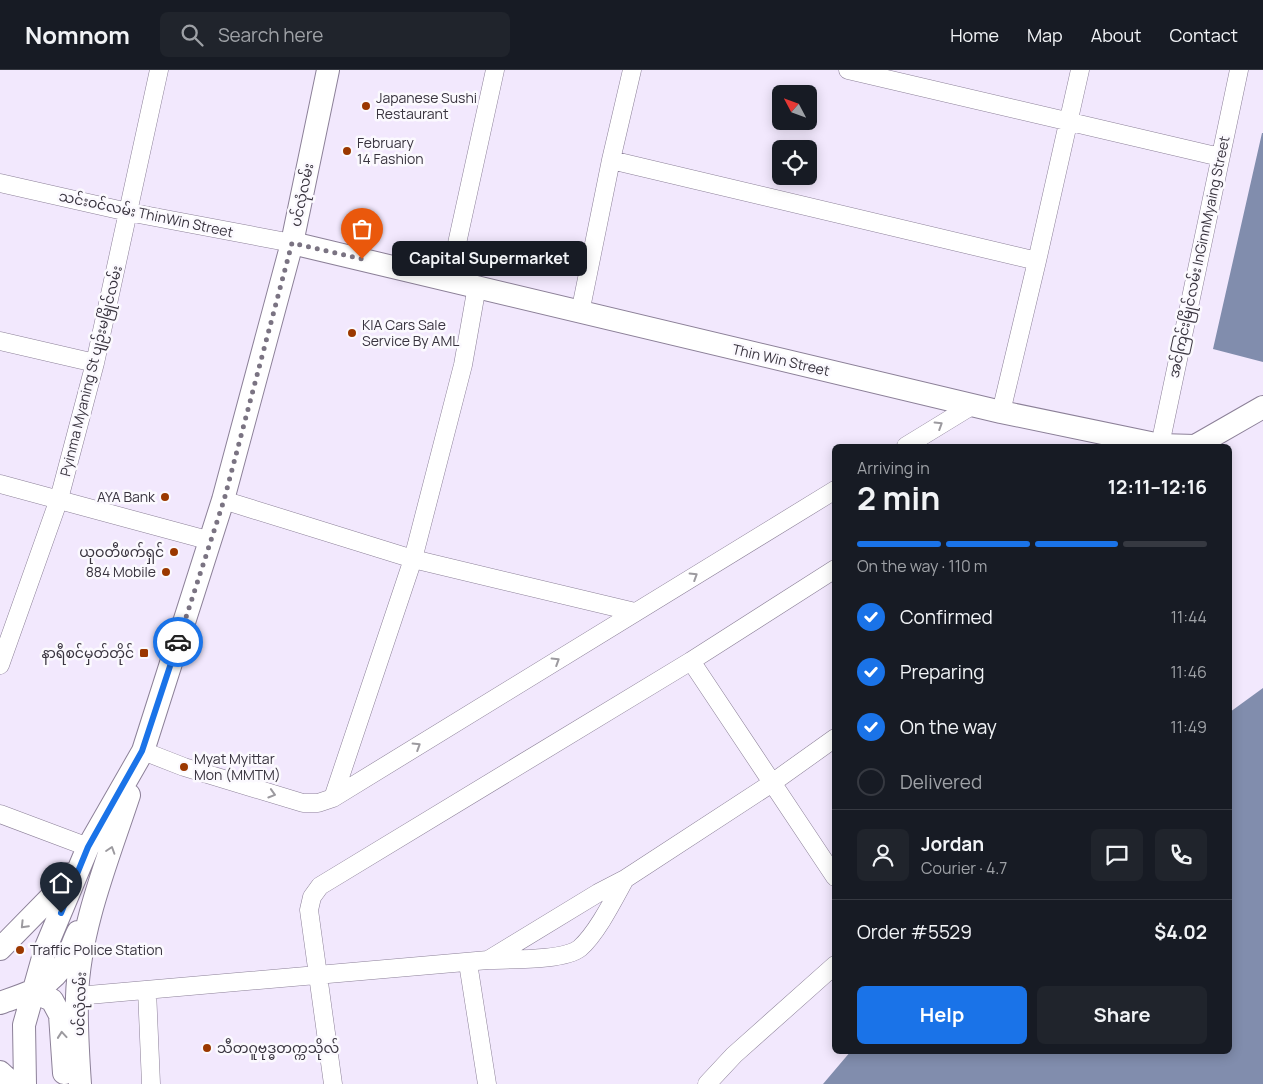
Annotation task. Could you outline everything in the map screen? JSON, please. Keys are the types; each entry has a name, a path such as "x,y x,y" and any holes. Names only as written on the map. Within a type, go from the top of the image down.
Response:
{"main road":[{"name":"ပင်လုံလမ်း","path":"25,1084 24,1025 46,946 88,847 142,751 224,500 292,243 328,70"},
{"name":"Thin Win Street","path":"292,243 1000,412 1155,444"},
{"name":"Thin Win Street","path":"1198,444 1263,407"},
{"path":"0,1003 33,992 51,980 65,962 95,896 142,751"},
{"path":"0,950 56,892 88,847"},
{"name":"ပင်လုံလမ်း","path":"80,1084 77,996 84,945 95,896"},
{"path":"33,992 52,1000 60,1015 64,1084"},
{"path":"0,1072 13,1084"}],"street":[{"name":"Pyinma Myaning St ပျဉ်းမမြိုင်လမ်း","path":"0,665 59,499 95,363 159,70"},
{"path":"448,280 495,70"},
{"path":"580,313 611,160 632,70"},
{"path":"848,70 1220,157"},
{"path":"1000,412 1037,262 1080,70"},
{"name":"အင်ကြင်းမြိုင်လမ်း InGinnMyaing Street","path":"1160,444 1239,70"},
{"path":"611,160 1037,262"},
{"name":"သင်းဝင်လမ်း ThinWin Street","path":"0,183 128,212 292,243"},
{"path":"333,798 413,559 463,365 476,286"},
{"path":"0,341 95,363"},
{"path":"909,444 973,405"},
{"path":"0,484 211,541"},
{"path":"142,751 184,767 303,803 318,803 333,798 832,492"},
{"path":"224,500 413,559 635,612"},
{"path":"333,1084 309,910 312,897 320,886 691,661 832,571"},
{"path":"691,661 832,872"},
{"path":"488,960 598,892 625,879 772,783 832,740"},
{"path":"0,814 88,847"},
{"path":"77,996 488,960 553,958 579,948 599,924 625,879"},
{"path":"468,963 487,1084"},
{"path":"707,1084 734,1055 832,967"},
{"path":"147,990 151,1084"}],"water":[{"path":"1263,133 1263,362 1213,349"},
{"path":"1263,688 1263,1084 823,1084 848,1054 1232,1054 1232,711"}],"way so far":[{"path":"178,642 224,500 292,243 362,259"}],"place":[{"name":"Japanese Sushi Restaurant","path":"366,106"},
{"name":"February 14 Fashion","path":"347,151"},
{"name":"Capital Supermarket","path":"362,259"},
{"name":"KIA Cars Sale Service By AML","path":"352,333"},
{"name":"AYA Bank","path":"165,497"},
{"name":"ယုဝတီဖက်ရှင်","path":"174,552"},
{"name":"884 Mobile","path":"166,572"},
{"name":"နာရီစင်မှတ်တိုင်","path":"144,653"},
{"name":"Myat Myittar Mon (MMTM)","path":"184,767"},
{"name":"Traffic Police Station","path":"20,950"},
{"name":"သီတဂူဗုဒ္ဓတက္ကသိုလ်","path":"207,1048"}],"route":[{"path":"61,913 88,847 142,751 178,642"}]}
